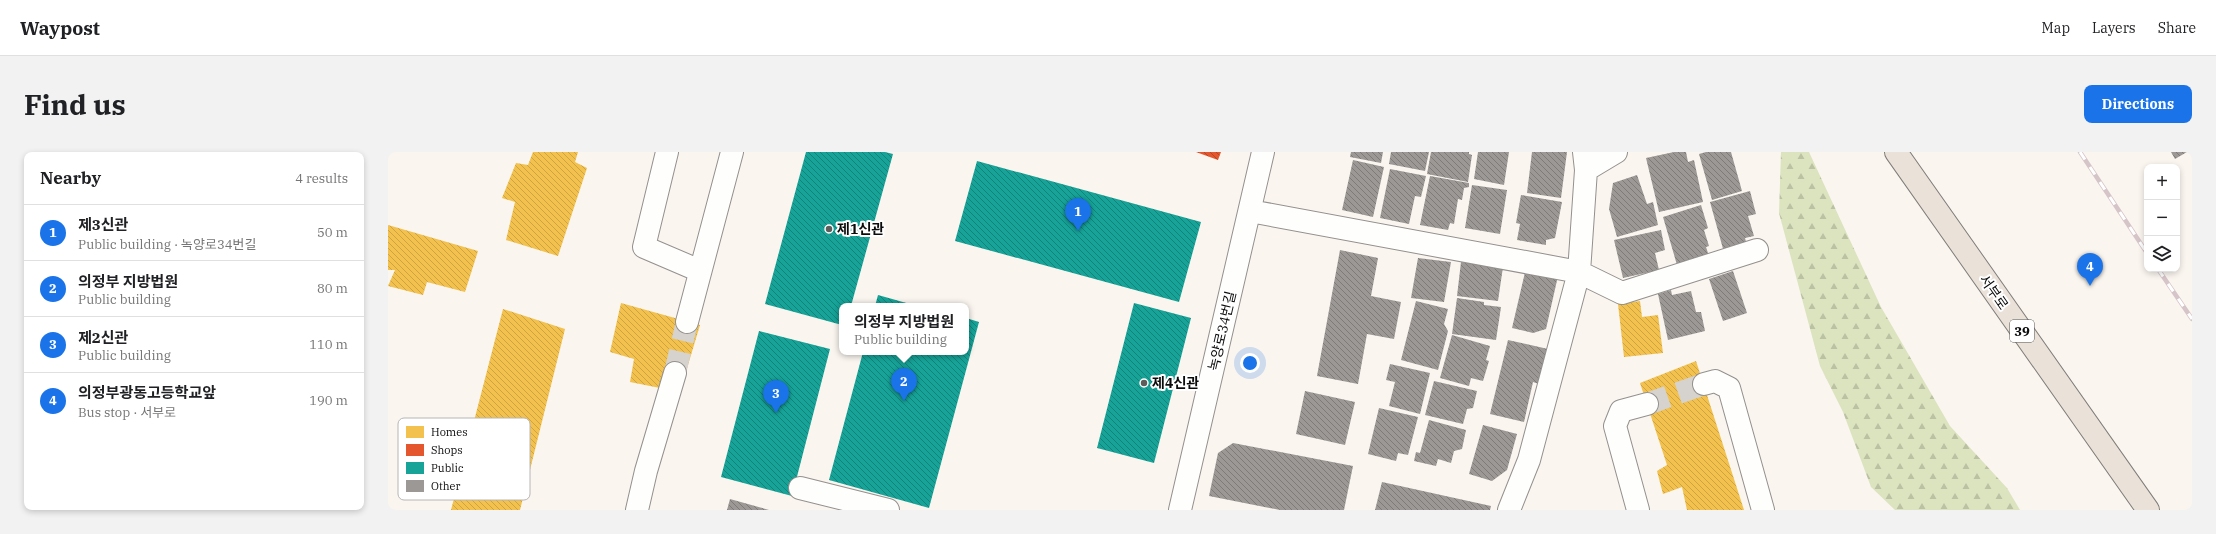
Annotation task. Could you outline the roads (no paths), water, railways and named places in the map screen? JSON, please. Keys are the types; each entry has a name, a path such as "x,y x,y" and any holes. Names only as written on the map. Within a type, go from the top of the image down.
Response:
{"main road":[{"name":"서부로","path":"1896,152 2148,510"}],"street":[{"path":"667,152 644,247 700,271"},
{"path":"687,322 732,152"},
{"name":"녹양로34번길","path":"1180,510 1263,152"},
{"path":"1509,510 1529,460 1579,272 1585,161 1616,152"},
{"path":"1250,211 1579,272 1622,293 1757,250"},
{"path":"637,510 646,471 675,373"},
{"path":"1704,384 1715,381 1729,388 1763,510"},
{"path":"1638,510 1615,426 1621,411 1647,404"},
{"path":"800,488 888,510"}],"tunnel":[{"path":"675,373 687,322"},
{"path":"1647,404 1704,384"}],"railway":[{"path":"2080,152 2144,248"},
{"path":"2160,272 2192,319"}],"place":[{"name":"제1신관","path":"829,229"},
{"name":"제3신관","path":"1078,231"},
{"name":"의정부광동고등학교앞","path":"2090,286"},
{"name":"제4신관","path":"1144,383"},
{"name":"의정부 지방법원","path":"904,401"},
{"name":"제2신관","path":"776,413"}]}
